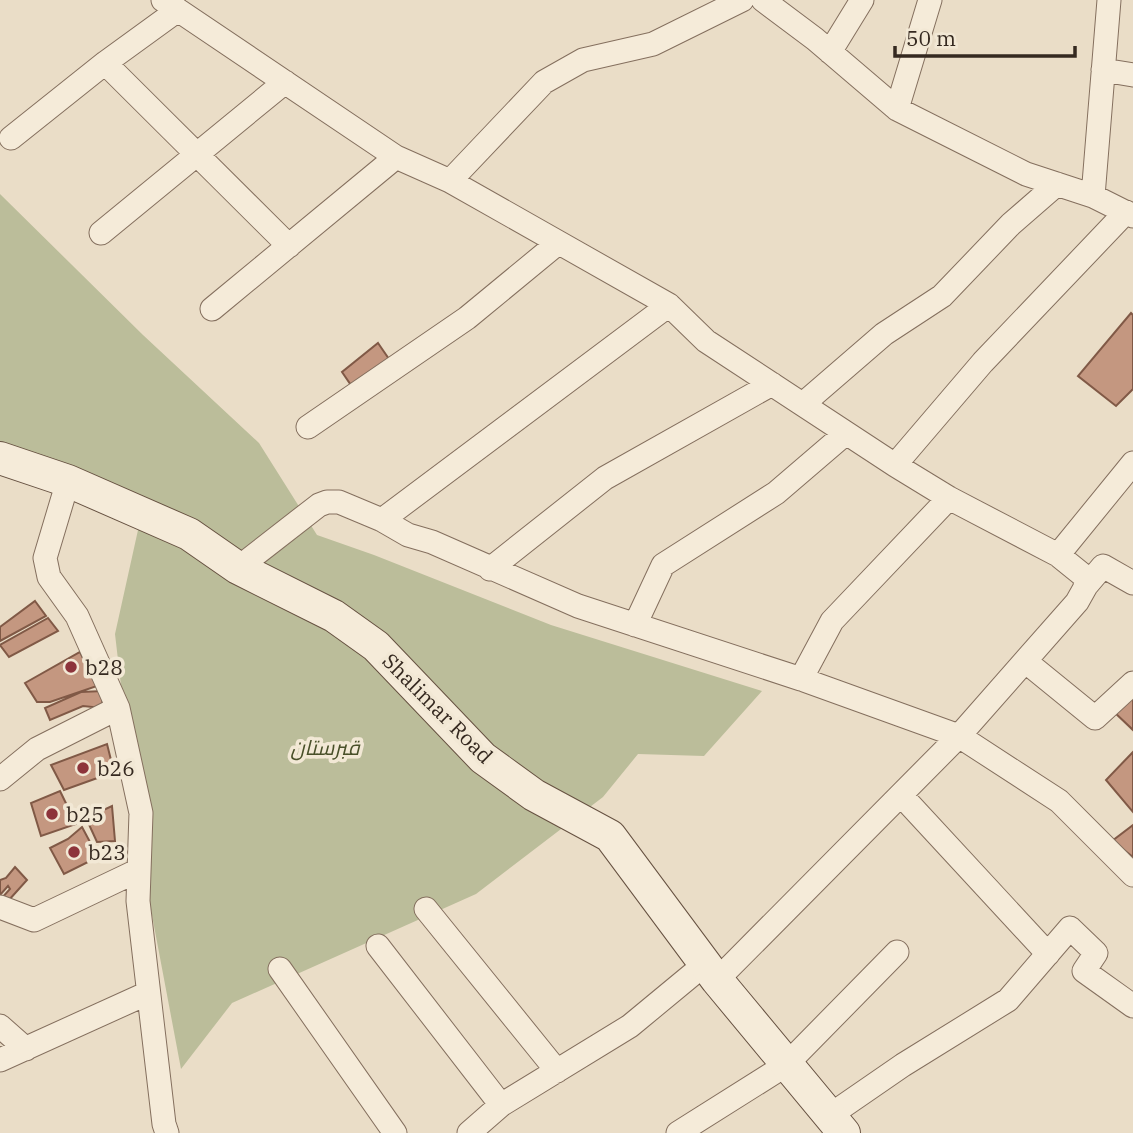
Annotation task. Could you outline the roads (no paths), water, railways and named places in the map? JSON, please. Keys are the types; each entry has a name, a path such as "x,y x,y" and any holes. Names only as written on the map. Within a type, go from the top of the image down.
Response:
{"street":[{"path":"450,181 544,82 583,60 653,44 742,0"},
{"path":"763,0 897,109 1026,174 1093,196 1129,214 983,362 895,465"},
{"path":"830,52 862,0"},
{"path":"897,109 930,0"},
{"path":"1093,196 1109,0"},
{"path":"11,138 105,63 171,5 396,158 450,181 669,305 706,341 895,465 949,498 1058,555 1084,576 1086,586"},
{"path":"105,63 289,246"},
{"path":"1103,70 1133,75"},
{"path":"101,233 285,82"},
{"path":"212,309 396,158"},
{"path":"803,404 884,334 942,296 1011,224 1057,184"},
{"path":"308,427 467,318 558,243"},
{"path":"382,520 669,305"},
{"path":"490,569 605,478 772,384"},
{"path":"635,625 663,565 776,493 846,433"},
{"name":"Shalimar Road","path":"0,458 68,481 189,534 237,568 334,616 376,646 483,758 534,795 610,836 711,972 836,1124"},
{"path":"1058,555 1133,463"},
{"path":"68,481 44,558 49,577 77,616 118,708 141,813 138,901 167,1133"},
{"path":"801,679 832,621 949,498"},
{"path":"237,568 319,505 339,502 382,520 408,535 432,542 578,606 801,679 958,736 1059,801 1133,875"},
{"path":"469,1133 501,1105 631,1026 711,972 901,795 958,736 1077,602 1102,566 1133,583"},
{"path":"1025,660 1095,718 1133,683"},
{"path":"0,779 37,749 118,708"},
{"path":"901,795 1048,954"},
{"path":"0,906 34,920 139,870"},
{"path":"426,909 557,1071"},
{"path":"836,1124 903,1065 1008,1000 1070,928 1096,953 1084,971 1133,1006"},
{"path":"378,946 501,1105"},
{"path":"678,1133 786,1065 897,952"},
{"path":"280,969 395,1133"},
{"path":"0,1060 148,993"},
{"path":"0,1026 26,1049"}],"place":[{"name":"b28","path":"71,667"},
{"name":"b26","path":"83,768"},
{"name":"b25","path":"52,814"},
{"name":"b23","path":"74,852"}],"park label":[{"name":"قبرستان","path":"325,747"}]}
